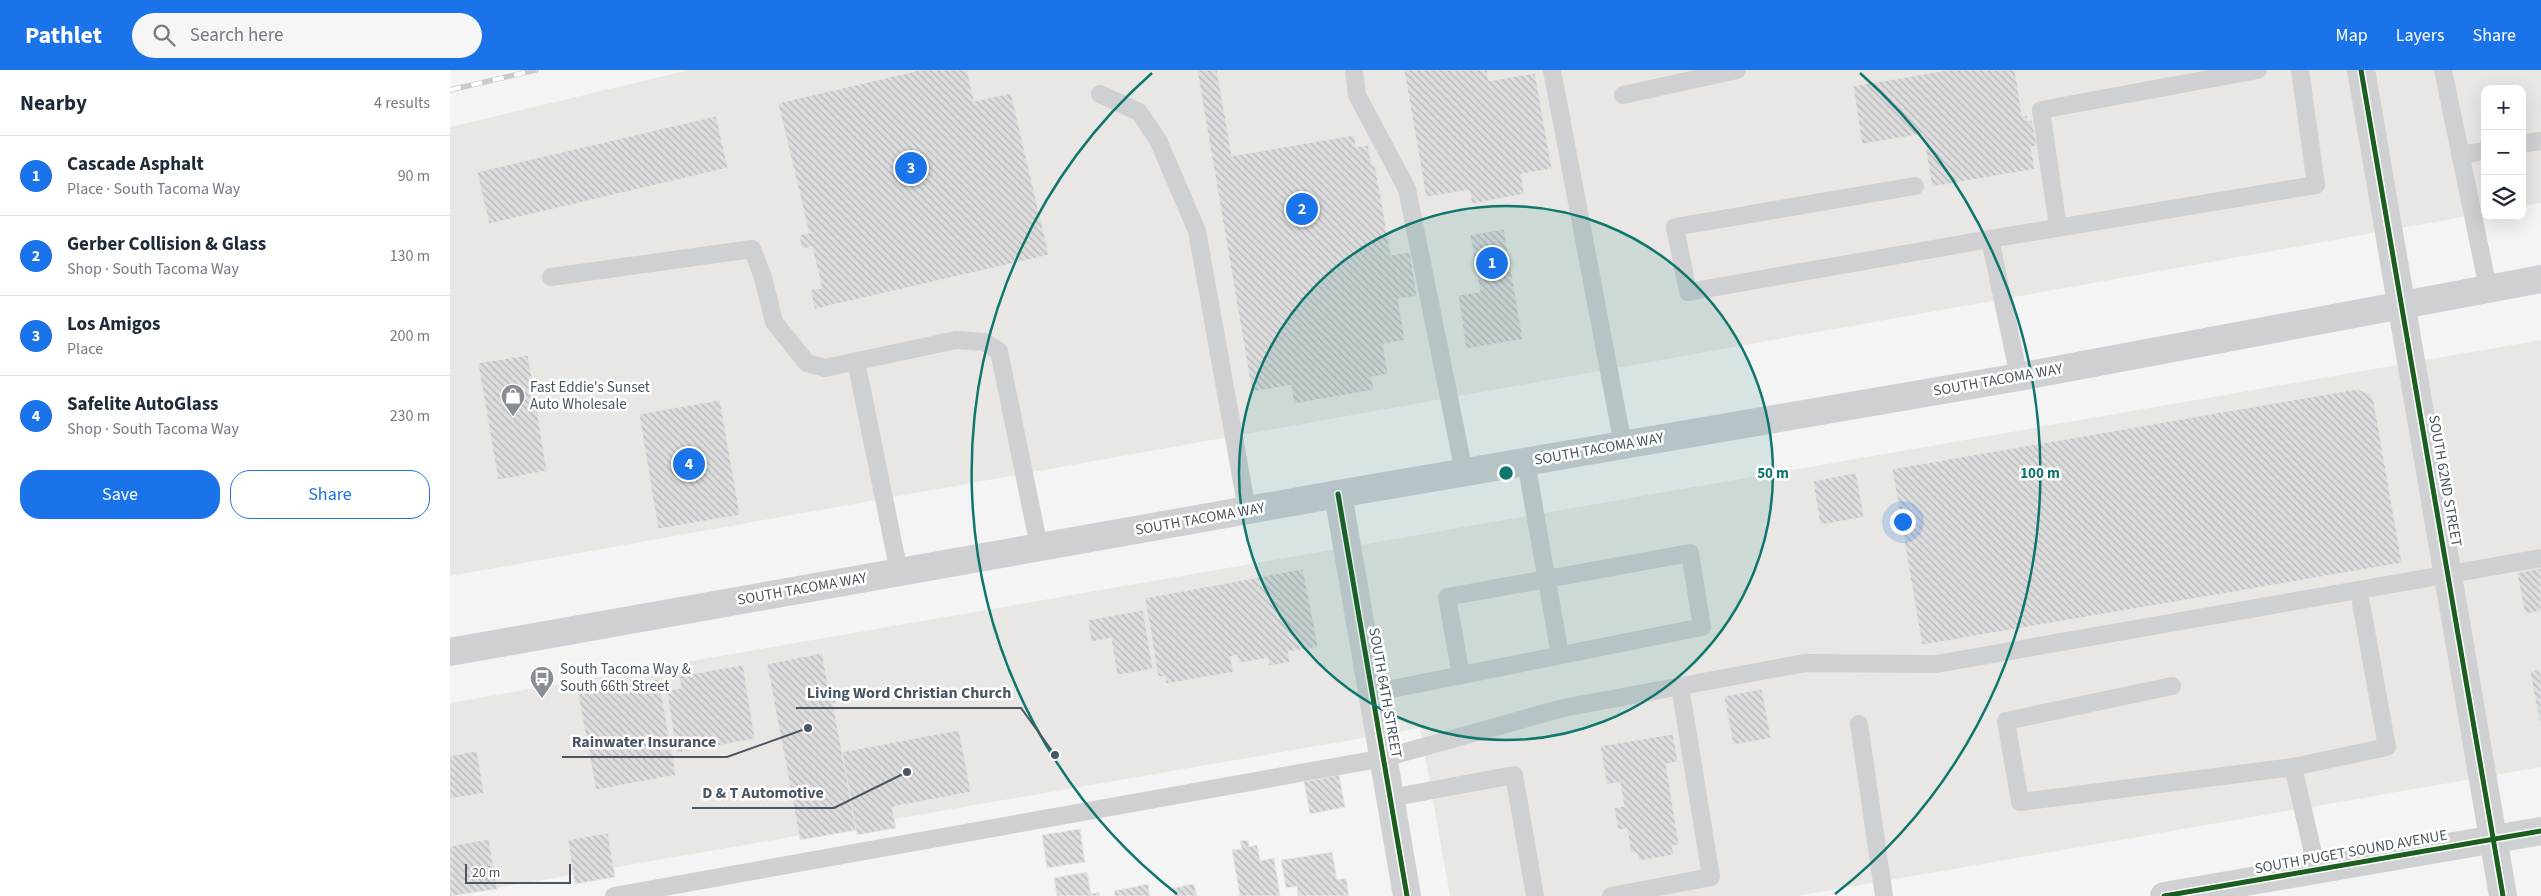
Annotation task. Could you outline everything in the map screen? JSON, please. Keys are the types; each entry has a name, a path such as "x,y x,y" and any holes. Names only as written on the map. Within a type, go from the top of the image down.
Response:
{"main road":[{"name":"SOUTH TACOMA WAY","path":"450,652 1338,494 2019,377 2403,303 2541,279"}],"street":[{"name":"SOUTH 62ND STREET","path":"2361,70 2403,303 2503,896"},
{"name":"SOUTH 64TH STREET","path":"1338,494 1407,896"},
{"name":"SOUTH PUGET SOUND AVENUE","path":"2164,896 2541,831"}],"lane":[{"path":"1354,70 1357,95 1407,188 1464,472"},
{"path":"1552,70 1622,445"},
{"path":"1623,95 1737,70"},
{"path":"2058,227 2041,110 2258,70"},
{"path":"1915,186 1674,227 1688,292 2058,227 2316,185 2300,70"},
{"path":"2443,70 2488,288"},
{"path":"1100,94 1139,112 1158,140 1197,231 1247,510"},
{"path":"2526,143 2541,141"},
{"path":"2460,155 2481,152"},
{"path":"1990,239 2019,377"},
{"path":"550,277 752,249 763,278 774,322 807,363 824,368 956,340 984,342 998,350 1039,547"},
{"path":"856,361 899,572"},
{"path":"1526,462 1560,655"},
{"path":"1372,693 1702,627 1690,553 1447,597 1461,675"},
{"path":"614,896 1384,758 1563,708 1805,663 1936,664 2541,558"},
{"path":"2172,686 2006,721 2020,802 2293,767 2387,747 2361,603"},
{"path":"1611,896 1711,877 1680,686"},
{"path":"1859,724 1884,896"},
{"path":"2293,767 2317,870"},
{"path":"1390,798 1514,775 1535,896"}],"shaded area":[{"path":"689,70 2541,70 2541,203 2526,205 2526,85 2481,85 2481,214 450,576 450,127"},
{"path":"2541,340 2541,767 1797,896 1450,896 1420,728 450,896 450,703"}],"building":[{"path":"920,70 967,70 974,101 1011,93 1049,255 815,309 810,290 822,288 812,247 802,249 799,235 809,233 778,103"},
{"path":"1197,70 1217,70 1232,156 1354,135 1356,147 1368,145 1372,166 1375,165 1391,255 1410,252 1417,296 1398,299 1405,340 1383,344 1388,374 1371,377 1374,390 1294,404 1291,385 1252,392"},
{"path":"1404,70 1487,70 1489,81 1535,73 1552,169 1521,174 1524,194 1472,204 1469,190 1426,197"},
{"path":"1948,70 2015,70 2022,116 2027,115 2028,121 2032,120 2037,146 2031,147 2035,169 1932,187 1923,134 1862,144 1853,86"},
{"path":"716,116 728,168 489,224 477,172"},
{"path":"1504,229 1523,339 1466,349 1458,295 1480,292 1470,235"},
{"name":"Fast Eddie's Sunset Auto Wholesale","path":"528,355 547,471 498,480 478,363"},
{"path":"2357,389 2371,395 2374,402 2402,563 1922,645 1892,469"},
{"path":"720,400 740,515 658,529 639,414"},
{"path":"1856,473 1864,517 1820,525 1813,481"},
{"path":"2541,568 2541,611 2525,614 2517,573"},
{"path":"1303,569 1318,647 1288,652 1290,662 1269,666 1268,658 1239,663 1237,655 1230,657 1234,672 1166,684 1165,676 1158,677 1145,598"},
{"path":"1143,610 1153,669 1117,675 1111,638 1091,642 1088,620"},
{"path":"822,653 829,690 833,689 836,703 833,704 857,830 800,840 767,664"},
{"path":"743,665 755,739 676,753 667,691 681,688 679,676"},
{"path":"2541,669 2541,730 2530,671"},
{"path":"659,679 676,775 596,790 578,694"},
{"path":"1762,689 1771,738 1733,745 1724,696"},
{"path":"959,730 971,792 892,807 896,828 857,835 842,752"},
{"path":"1673,734 1678,762 1666,764 1679,845 1672,846 1674,855 1639,861 1637,853 1631,854 1627,828 1618,830 1614,808 1624,806 1620,782 1607,785 1600,746"},
{"path":"477,751 484,793 450,799 450,756"},
{"path":"1339,775 1345,807 1310,814 1304,782"},
{"path":"1080,829 1085,862 1047,868 1042,835"},
{"path":"608,833 615,877 575,884 568,840"},
{"path":"489,839 497,889 450,896 450,846"},
{"path":"1248,840 1249,847 1257,845 1260,861 1274,858 1280,896 1240,896 1232,850 1242,849 1240,841"},
{"path":"1332,852 1337,880 1346,878 1349,896 1298,896 1297,886 1286,888 1281,860"},
{"path":"1087,872 1091,894 1099,892 1100,896 1057,896 1054,878"},
{"path":"1148,884 1150,896 1115,896 1114,891"},
{"path":"1194,884 1197,896 1174,896 1173,888"}],"railway":[{"path":"450,90 536,70"}],"cycle path":[{"path":"2361,70 2503,896"},
{"path":"1338,494 1407,896"},
{"path":"2164,896 2541,831"}],"place":[{"name":"Los Amigos","path":"911,168"},
{"name":"Gerber Collision & Glass","path":"1302,209"},
{"name":"Cascade Asphalt","path":"1492,263"},
{"name":"Fast Eddie's Sunset Auto Wholesale","path":"513,417"},
{"name":"Safelite AutoGlass","path":"689,464"},
{"name":"South Tacoma Way & South 66th Street","path":"542,699"},
{"name":"Rainwater Insurance","path":"808,728"},
{"name":"Living Word Christian Church","path":"1055,755"},
{"name":"D & T Automotive","path":"907,772"}]}
